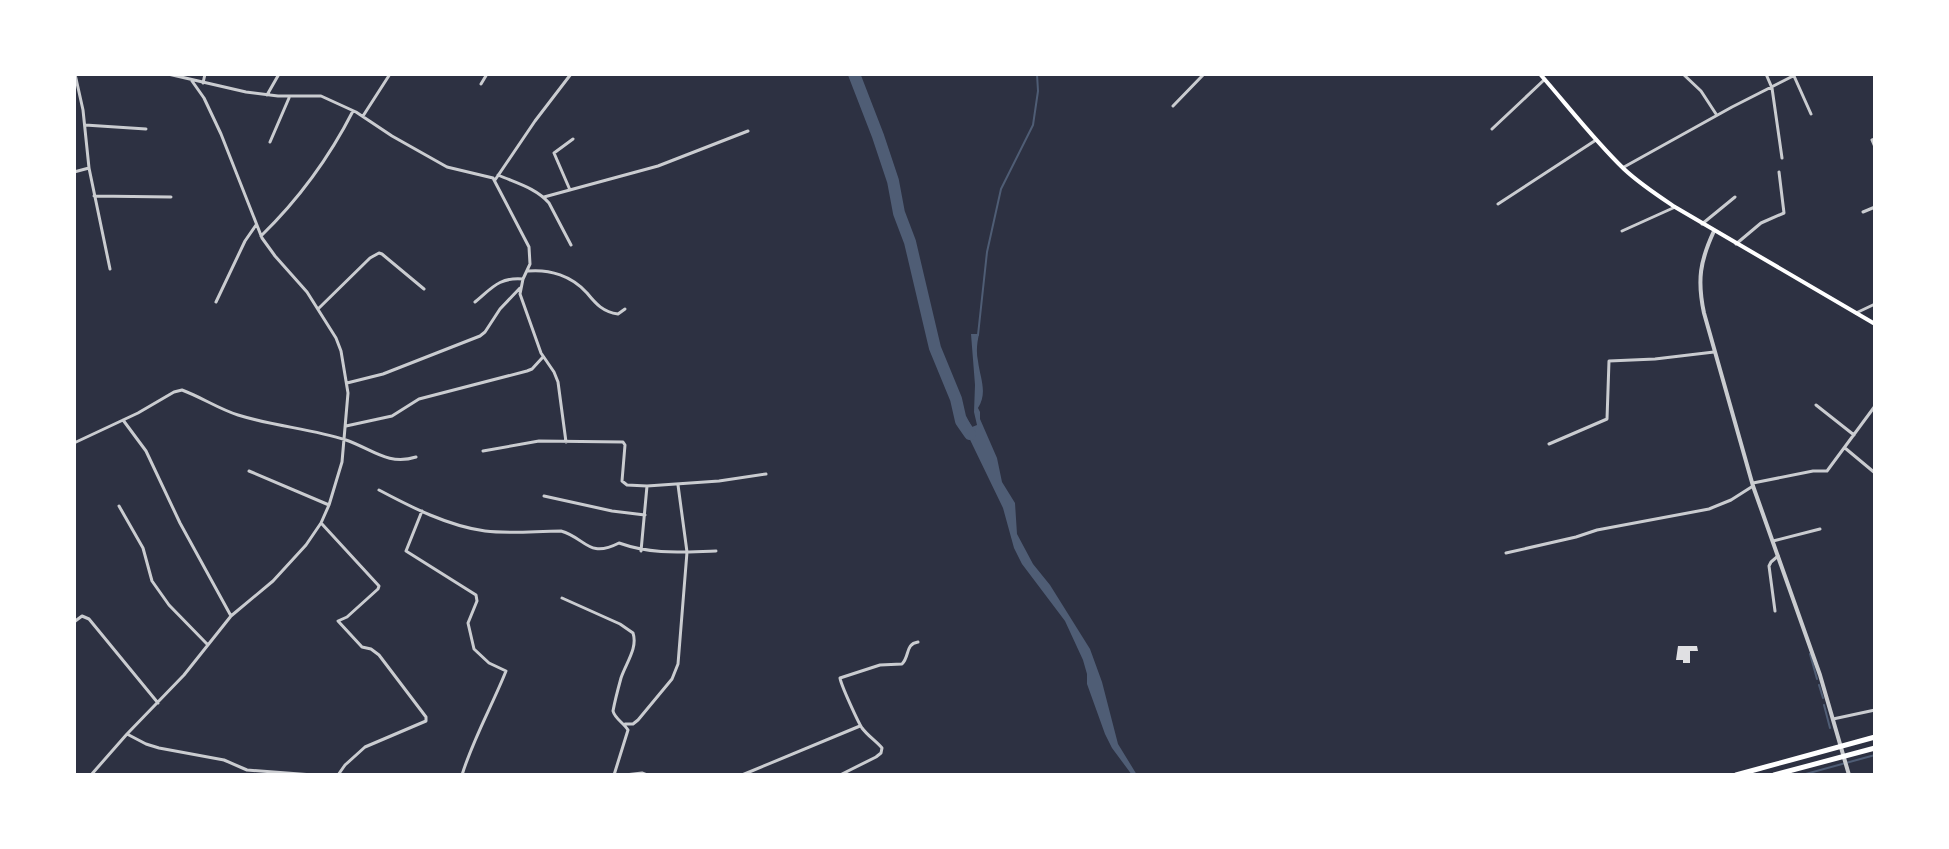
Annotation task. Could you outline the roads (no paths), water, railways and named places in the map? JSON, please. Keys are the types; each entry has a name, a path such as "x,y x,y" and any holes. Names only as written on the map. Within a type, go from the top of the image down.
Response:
{"highway":[{"path":"1736,775 1875,737"},
{"path":"1774,775 1875,748"}],"main road":[{"path":"1540,74 1623,168 1645,187 1702,224 1875,324"}],"street":[{"path":"75,74 94,196 110,269"},
{"path":"168,74 267,95 321,96 363,116 447,167 532,189 549,203 571,245"},
{"path":"203,83 205,74"},
{"path":"267,95 279,74"},
{"path":"363,116 390,74"},
{"path":"481,84 487,74"},
{"path":"496,178 571,74"},
{"path":"1173,106 1204,74"},
{"path":"1683,74 1701,91 1717,115"},
{"path":"1766,74 1772,88 1782,158"},
{"path":"1623,168 1795,75 1811,114"},
{"path":"1492,129 1545,80"},
{"path":"91,775 184,675 231,616 280,575 306,545 321,523 337,486 345,440 347,383 336,338 307,292 261,236 221,134 192,81"},
{"path":"270,142 290,97"},
{"path":"261,236 284,214 321,165 353,111"},
{"path":"85,125 146,129"},
{"path":"544,197 658,166 748,131"},
{"path":"570,190 554,153 573,139"},
{"path":"1875,139 1872,140 1875,147"},
{"path":"1498,204 1597,140"},
{"path":"74,172 89,168"},
{"path":"1736,244 1761,223 1784,213 1779,172"},
{"path":"496,178 529,247 530,264 520,294 543,357 558,382 566,442"},
{"path":"94,196 171,197"},
{"path":"1702,224 1735,197"},
{"path":"1622,231 1675,207"},
{"path":"1863,212 1875,207"},
{"path":"216,302 256,225"},
{"path":"1714,231 1703,256 1701,301 1752,484 1820,675 1848,774"},
{"path":"318,309 370,258 379,253 424,289"},
{"path":"528,271 547,271 568,278 578,284 598,306 611,313 618,314 625,309"},
{"path":"475,302 501,281 523,279"},
{"path":"347,383 383,374 480,336 521,287"},
{"path":"1856,313 1875,304"},
{"path":"1549,444 1607,419 1609,361 1714,352"},
{"path":"346,426 392,416 419,399 527,371 543,357"},
{"path":"74,443 182,390 235,414 345,440 388,459 416,457"},
{"path":"1816,405 1854,435"},
{"path":"1506,553 1597,530 1709,509 1743,494 1752,484 1827,471 1875,406"},
{"path":"123,420 146,451 180,523 231,616"},
{"path":"483,451 539,441 623,442 622,481 627,485 678,485 766,474"},
{"path":"1845,448 1875,473"},
{"path":"249,471 329,505"},
{"path":"625,724 638,720 672,679 678,664 687,552 678,485"},
{"path":"641,551 647,486"},
{"path":"379,490 422,511 473,529 561,531 589,547 608,549 619,543 641,551 716,551"},
{"path":"544,496 645,515"},
{"path":"119,506 143,548 152,581 169,605 207,644"},
{"path":"422,511 406,551 474,593 477,601 468,623 474,649 489,663 506,671 462,775"},
{"path":"321,523 379,586 357,608 338,621 362,647 371,649 382,658 426,717 426,721 365,747 338,775"},
{"path":"1773,541 1820,529"},
{"path":"1775,611 1769,566 1778,556"},
{"path":"562,598 620,624 633,633 635,639 613,711 628,730 614,775"},
{"path":"74,622 82,616 89,619 158,703"},
{"path":"840,775 881,753 882,748 860,726 840,678 871,667 902,664 909,646 918,642"},
{"path":"1833,719 1875,710"},
{"path":"742,775 860,726"},
{"path":"127,734 159,748 224,760 247,770 313,775"},
{"path":"625,775 647,775"}],"water":[{"path":"971,334 979,334 977,354 983,391 978,408 980,419 997,458 1002,482 1015,503 1017,534 1033,564 1050,585 1090,649 1118,744 1137,775 1132,775 1105,734 1087,684 1083,660 1065,621 1022,564 1014,548 1003,508 960,419 966,416 972,427 977,425"}],"waterway":[{"path":"854,74 893,181 935,348 956,399 961,421 970,434"},
{"path":"978,335 987,252 1001,189 1033,125 1037,74"},
{"path":"1810,654 1817,679"},
{"path":"1819,685 1823,698"},
{"path":"1824,705 1830,728"},
{"path":"1802,775 1875,755"}]}
